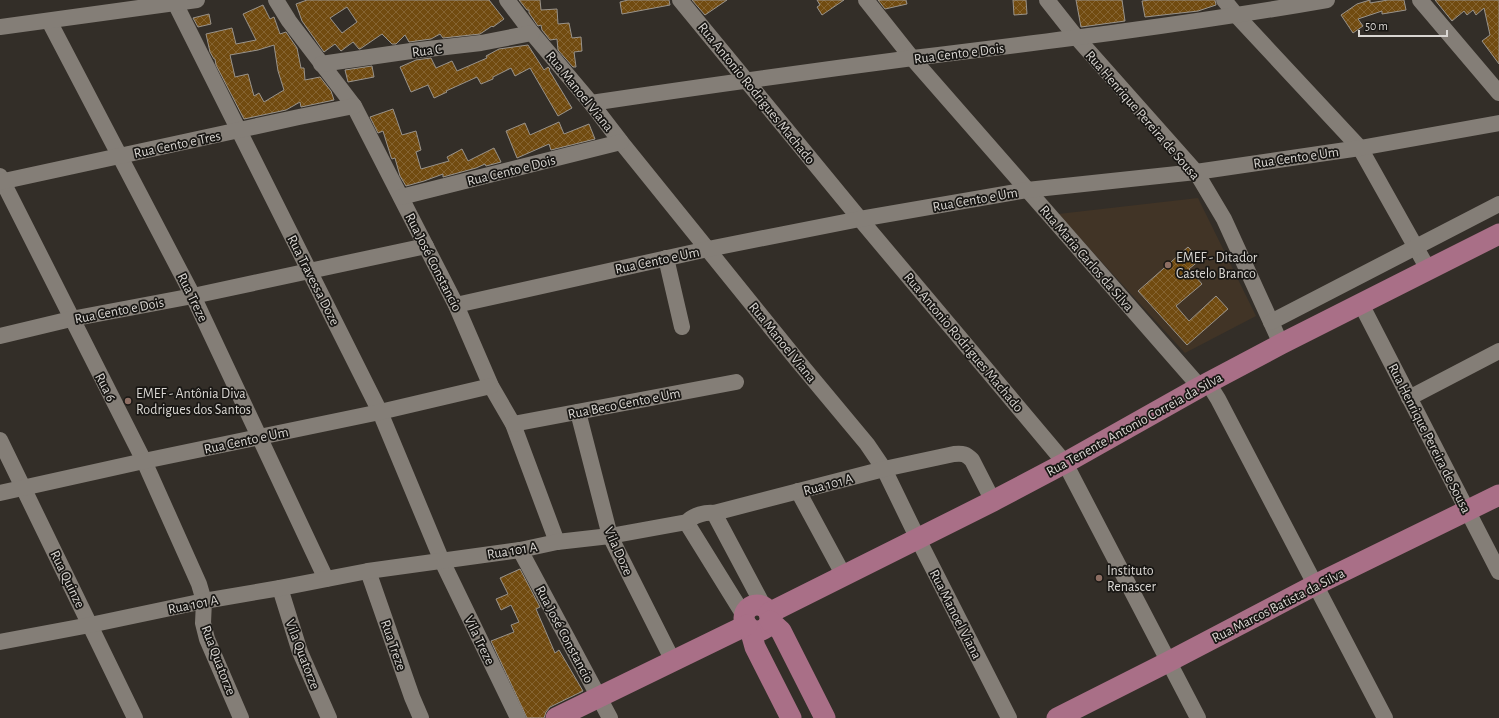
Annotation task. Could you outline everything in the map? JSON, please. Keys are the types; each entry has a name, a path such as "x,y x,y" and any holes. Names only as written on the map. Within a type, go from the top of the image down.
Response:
{"main road":[{"name":"Rua Tenente Antonio Correia da Silva","path":"747,624 757,631 766,628 768,614 993,501 1281,344 1499,234"},
{"name":"Rua Marcos Batista da Silva","path":"1057,718 1315,585 1499,495"},
{"path":"768,614 781,631 825,718"},
{"path":"556,718 747,624 755,647 791,718"}],"street":[{"path":"0,27 157,3 175,3 197,0"},
{"name":"Rua José Constancio","path":"276,0 289,21 354,106 456,305 491,386 513,424 557,542"},
{"name":"Rua Manoel Viana","path":"507,0 532,33 591,103 797,360 868,444 884,468 918,539 1009,718"},
{"name":"Rua Antonio Rodrigues Machado","path":"680,0 860,220 1065,463 1198,718"},
{"name":"Rua Maria Carlos da Silva","path":"866,0 912,58 1027,190 1218,399 1385,718"},
{"name":"Rua Henrique Pereira de Sousa","path":"1047,0 1077,38 1196,172 1224,219 1281,344"},
{"path":"1224,0 1237,16 1360,148 1428,269"},
{"name":"Rua Cento e Dois","path":"591,103 745,80 1237,16 1327,0"},
{"path":"1420,0 1499,93"},
{"name":"Rua Travessa Doze","path":"175,3 380,412 442,561"},
{"name":"Rua Treze","path":"50,20 193,296 326,580"},
{"name":"Rua C","path":"321,64 481,43 532,33"},
{"name":"Rua Cento e Tres","path":"1,180 354,106"},
{"name":"Rua Cento e Um","path":"456,305 708,249 1027,190 1196,172 1360,148 1499,123"},
{"name":"Rua Cento e Dois","path":"401,197 621,142"},
{"name":"Rua 6","path":"1,180 144,461 199,584 204,601"},
{"path":"1271,322 1499,204"},
{"name":"Rua Cento e Dois","path":"0,336 71,319 193,296 426,246"},
{"path":"666,258 682,327"},
{"name":"Rua Henrique Pereira de Sousa","path":"1361,304 1499,572"},
{"path":"1410,398 1499,351"},
{"name":"Rua Beco Cento e Um","path":"513,424 736,382"},
{"name":"Rua Cento e Um","path":"0,493 144,461 380,412 491,386"},
{"name":"Vila Doze","path":"578,412 610,536 673,661"},
{"name":"Rua Quinze","path":"0,440 135,718"},
{"name":"Rua 101 A","path":"0,642 204,601 326,580 368,571 520,550 557,542 610,536 687,522 704,513 714,513 884,468 962,453 967,454 972,460 993,501"},
{"path":"798,491 844,576"},
{"path":"714,513 768,614"},
{"path":"687,522 747,624"},
{"name":"Rua José Constancio","path":"520,550 610,718"},
{"name":"Vila Treze","path":"442,561 518,718"},
{"name":"Rua Treze","path":"368,571 412,697 421,718"},
{"name":"Vila Quatorze","path":"280,588 300,652 329,718"},
{"name":"Rua Quatorze","path":"204,601 203,623 207,639 241,718"}],"shaded area":[{"name":"EMEF - Ditador Castelo Branco","path":"1198,198 1256,316 1185,353 1058,214"}],"building":[{"path":"307,0 489,0 504,19 480,34 443,38 440,34 431,39 409,42 405,35 396,44 392,44 382,34 360,49 353,42 341,51 335,44 324,52 302,21 296,4","holes":["347,7 357,22 342,33 330,18"]},
{"path":"519,0 540,0 541,10 557,9 558,24 569,23 572,38 581,37 582,51 574,52 576,67 573,67 558,50 557,39 550,40 542,30 541,25 538,26 529,13 529,10 527,10"},
{"path":"628,0 669,0 670,5 622,14 620,2"},
{"path":"692,0 727,0 705,15"},
{"path":"817,0 844,0 822,15 817,7 820,5"},
{"path":"878,0 906,0 907,4 885,9"},
{"path":"1013,0 1026,0 1027,14 1014,15"},
{"path":"1076,0 1122,0 1125,21 1081,27"},
{"path":"1215,0 1216,5 1198,11 1145,17 1142,1"},
{"path":"1370,0 1370,3 1388,0 1404,0 1406,10 1382,14 1382,11 1358,19 1363,26 1353,33 1341,15 1357,4"},
{"path":"1435,0 1499,0 1499,64 1482,41 1490,35 1484,8 1476,15 1473,10 1467,15 1464,11 1452,21"},
{"path":"263,5 270,19 274,17 280,34 286,32 297,48 301,68 304,68 305,80 320,77 331,91 334,100 301,107 300,102 286,110 244,119 216,65 215,59 210,52 206,34 232,28 236,44 256,40 243,14","holes":["274,45 278,71 284,90 264,102 259,93 254,96 248,74 235,77 230,55 258,50"]},
{"path":"209,14 211,24 198,27 193,18"},
{"path":"528,45 544,70 548,67 550,69 549,70 572,108 558,116 530,68 515,76 511,68 493,77 493,79 481,84 477,77 434,98 428,85 411,92 400,67 416,60 431,58 436,68 452,61 457,71 487,58 486,56 499,49"},
{"path":"372,66 374,77 348,82 345,70"},
{"path":"393,109 402,135 416,131 421,150 416,152 421,169 449,161 447,157 462,149 468,161 494,148 501,162 486,166 485,164 443,177 443,174 406,186 400,176 395,158 392,159 391,157 383,131 378,133 370,117"},
{"path":"559,122 564,134 589,124 595,139 551,150 549,144 517,158 506,131 525,123 530,135"},
{"path":"1188,247 1200,260 1189,269 1202,284 1176,306 1189,321 1216,296 1228,309 1187,345 1138,291"},
{"path":"520,569 540,607 536,609 555,653 559,650 583,691 550,707 544,718 527,718 491,641 514,632 511,625 519,622 511,605 501,610 496,599 508,594 500,578"}],"place":[{"name":"EMEF - Ditador Castelo Branco","path":"1168,265"},
{"name":"EMEF - Antônia Diva Rodrigues dos Santos","path":"128,401"},
{"name":"Instituto Renascer","path":"1099,578"}]}
